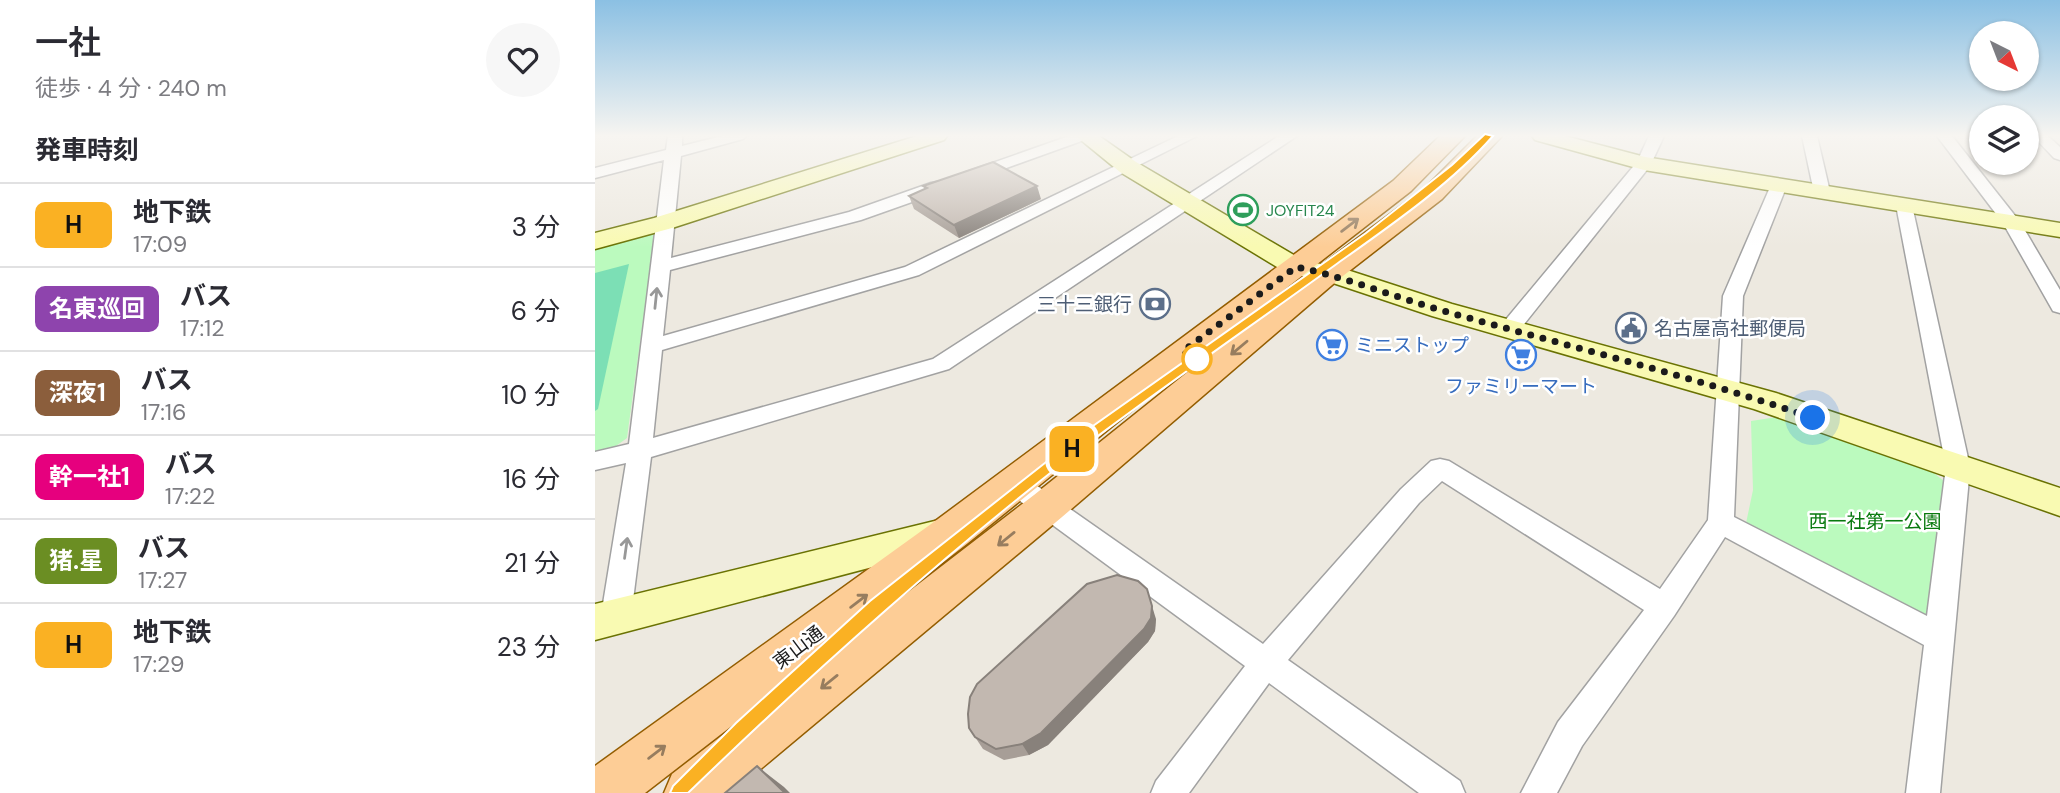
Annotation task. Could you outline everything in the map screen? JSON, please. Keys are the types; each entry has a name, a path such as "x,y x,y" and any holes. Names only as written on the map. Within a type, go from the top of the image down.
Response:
{"main road":[{"name":"東山通","path":"691,793 1031,495 1312,270 1416,173"},
{"name":"東山通","path":"1312,270 1433,194 1454,173"},
{"name":"東山通","path":"602,793 953,531 1031,495"}],"street":[{"path":"670,173 640,451 605,619 953,531"},
{"path":"595,241 663,223 820,173"},
{"path":"659,267 855,216 978,173"},
{"path":"652,346 912,271 1116,173"},
{"path":"1138,173 1312,270 1442,310 1728,390 2060,502"},
{"path":"595,461 640,451 941,365 1232,173"},
{"path":"1510,328 1636,173"},
{"path":"1705,173 2060,230"},
{"path":"1818,173 1822,192"},
{"path":"1973,173 2011,222 2060,307"},
{"path":"1538,793 1570,734 1664,607 1721,522 1733,296 1779,185"},
{"path":"1905,205 1958,467 1923,793"},
{"path":"1168,793 1267,662 1410,496 1440,468 1664,607"},
{"path":"1031,495 1448,793"},
{"path":"1721,522 1940,638"}],"green space":[{"path":"655,233 627,438 609,451 595,454 595,246"},
{"path":"629,264 598,409 595,411 595,273"},
{"name":"西一社第一公園","path":"1777,417 1929,469 1945,482 1931,620 1745,528 1753,490 1751,421"}],"building":[{"path":"961,173 1013,173 1037,186 954,225 909,196 927,188 923,186"},
{"path":"1117,575 1138,581 1147,589 1152,606 1151,618 1144,629 1041,733 1022,744 996,749 975,737 969,728 968,714 970,697 977,684 1087,584"},
{"path":"757,766 785,793 725,793"}],"metro line":[{"name":"H","path":"680,793 743,730 876,607 1088,436 1370,235 1449,173"}],"place":[{"name":"JOYFIT24","path":"1243,210"},
{"name":"三十三銀行","path":"1155,304"},
{"name":"名古屋高社郵便局","path":"1631,328"},
{"name":"ミニストップ","path":"1332,345"},
{"name":"ファミリーマート","path":"1521,355"}],"route":[{"path":"1197,359 1182,352 1296,267 1329,273 1442,310 1728,390 1813,418"}]}
